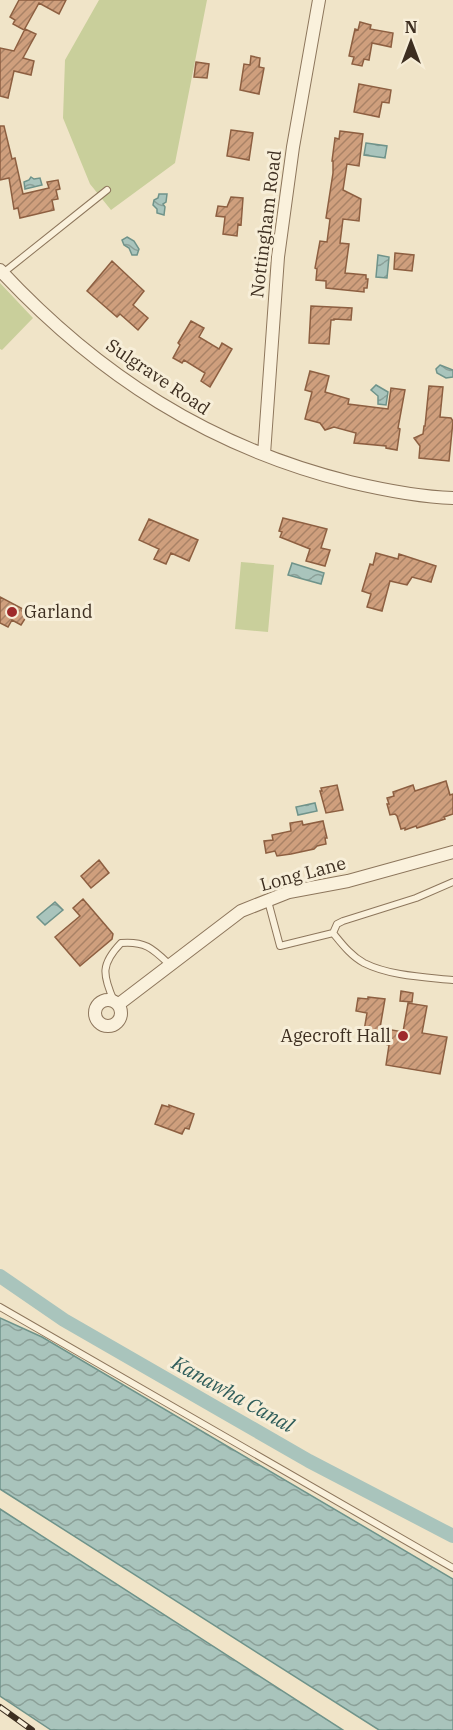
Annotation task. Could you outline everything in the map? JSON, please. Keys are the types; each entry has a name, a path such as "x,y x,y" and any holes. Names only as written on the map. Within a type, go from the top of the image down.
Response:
{"street":[{"name":"Nottingham Road","path":"264,454 278,257 293,147 319,0"},
{"name":"Sulgrave Road","path":"2,271 64,333 122,378 174,413 202,428 322,475 380,489 426,497 453,498"},
{"name":"Sulgrave Road","path":"426,497 453,508"},
{"name":"Long Lane","path":"116,1003 170,966 241,911 289,892 348,881 453,852"}],"lane":[{"path":"2,271 107,190"},
{"path":"333,933 337,924 343,921 416,898 453,882"},
{"path":"268,901 280,946 333,933"},
{"path":"333,933 346,949 364,962 394,973 453,980"},
{"path":"116,1003 106,978 106,961 122,943 136,942 153,949 170,966"},
{"path":"0,1307 453,1568"}],"green space":[{"path":"99,0 207,0 175,163 111,210 90,184 63,118 65,60"},
{"path":"0,283 33,318 2,350 0,349"},
{"path":"241,562 274,565 268,632 235,629"}],"water":[{"path":"366,143 387,146 385,158 364,155"},
{"path":"31,177 40,178 42,185 25,189 24,182"},
{"path":"159,194 167,194 166,202 163,204 164,215 157,213 153,205"},
{"path":"127,237 134,241 139,249 137,255 132,255 129,248 124,245 122,240"},
{"path":"378,255 389,257 387,278 376,277"},
{"path":"440,365 453,370 453,377 446,378 437,373 436,369"},
{"path":"376,385 388,392 386,405 378,404 378,396 371,390"},
{"path":"292,563 324,573 321,584 288,575"},
{"path":"315,803 317,811 298,815 296,807"},
{"path":"55,902 63,910 45,925 37,917"},
{"path":"0,1318 42,1337 453,1579 453,1730 379,1730 0,1489"},
{"path":"0,1509 343,1730 51,1730 0,1696"}],"building":[{"path":"19,0 66,0 59,14 39,3 24,30 13,24 15,20 10,17"},
{"path":"360,22 371,25 370,29 393,33 391,47 372,43 369,60 364,59 362,66 352,64 354,57 349,56 355,29 358,30"},
{"path":"25,29 36,34 23,58 34,61 31,75 14,71 8,98 0,96 0,48 14,51"},
{"path":"251,56 260,58 259,67 264,68 259,94 240,90 244,64 250,65"},
{"path":"196,62 209,64 207,78 194,77"},
{"path":"359,84 391,90 389,103 382,102 379,117 354,112"},
{"path":"0,126 4,126 12,159 15,158 23,194 49,188 47,182 58,180 60,189 56,190 58,199 52,200 54,210 20,218 18,208 14,209 9,178 0,180"},
{"path":"231,130 253,133 249,160 227,156"},
{"path":"340,131 363,134 359,166 347,164 343,190 361,199 359,221 343,219 340,243 349,244 345,273 366,275 368,279 364,292 326,288 326,281 316,280 317,269 315,268 320,241 327,242 330,219 326,218 333,173 332,161 335,138 339,139"},
{"path":"231,197 243,198 241,225 238,224 237,236 223,234 225,217 216,216 218,206 227,207"},
{"path":"395,253 414,255 412,271 394,269"},
{"path":"112,261 144,291 133,305 148,318 138,330 120,314 117,317 87,291"},
{"path":"311,306 352,308 351,320 331,320 329,344 309,343"},
{"path":"191,321 204,328 199,337 219,349 222,343 232,349 210,387 201,381 205,373 184,360 182,363 173,358 180,345 178,343"},
{"path":"310,371 329,376 325,392 349,399 348,404 388,409 391,388 405,390 398,428 400,429 397,450 386,448 386,446 354,443 356,433 334,427 325,430 320,423 305,419 312,392 305,390"},
{"path":"429,386 443,387 440,417 451,418 453,421 449,461 419,458 420,446 414,438 423,434"},
{"path":"283,518 327,529 321,548 330,550 325,566 306,561 310,549 280,537 282,532 279,531"},
{"path":"149,519 198,540 189,561 171,553 166,564 154,559 159,549 139,540"},
{"path":"376,553 398,559 399,554 436,566 431,582 412,577 407,585 390,581 382,611 367,607 371,594 362,591 370,564 373,565"},
{"name":"Garland","path":"0,597 28,614 21,625 12,620 8,627 0,623"},
{"path":"446,781 450,795 453,794 453,814 417,828 416,826 401,829 397,816 390,815 387,798 394,796 393,792 413,785 415,791"},
{"path":"337,785 343,810 326,813 321,788"},
{"path":"302,821 303,825 323,821 326,844 291,854 277,856 275,851 266,853 264,841 273,840 272,835 291,831 290,823"},
{"path":"99,860 109,873 91,888 81,876"},
{"path":"83,899 113,934 112,939 80,966 55,937 80,916 73,908"},
{"path":"401,991 413,993 412,1002 400,1001"},
{"name":"Agecroft Hall","path":"368,997 385,999 380,1028 403,1032 408,1003 427,1006 422,1033 447,1037 440,1074 386,1065 389,1045 380,1043 381,1039 374,1037 375,1033 364,1031 367,1013 356,1011 358,998 368,999"},
{"path":"162,1105 169,1107 169,1105 194,1114 189,1129 185,1128 182,1134 155,1124"}],"waterway":[{"name":"Kanawha Canal","path":"0,1276 64,1320 309,1461 453,1536"}],"railway":[{"path":"0,1707 32,1730"}],"place":[{"name":"Garland","path":"12,612"},
{"name":"Agecroft Hall","path":"403,1036"}]}
